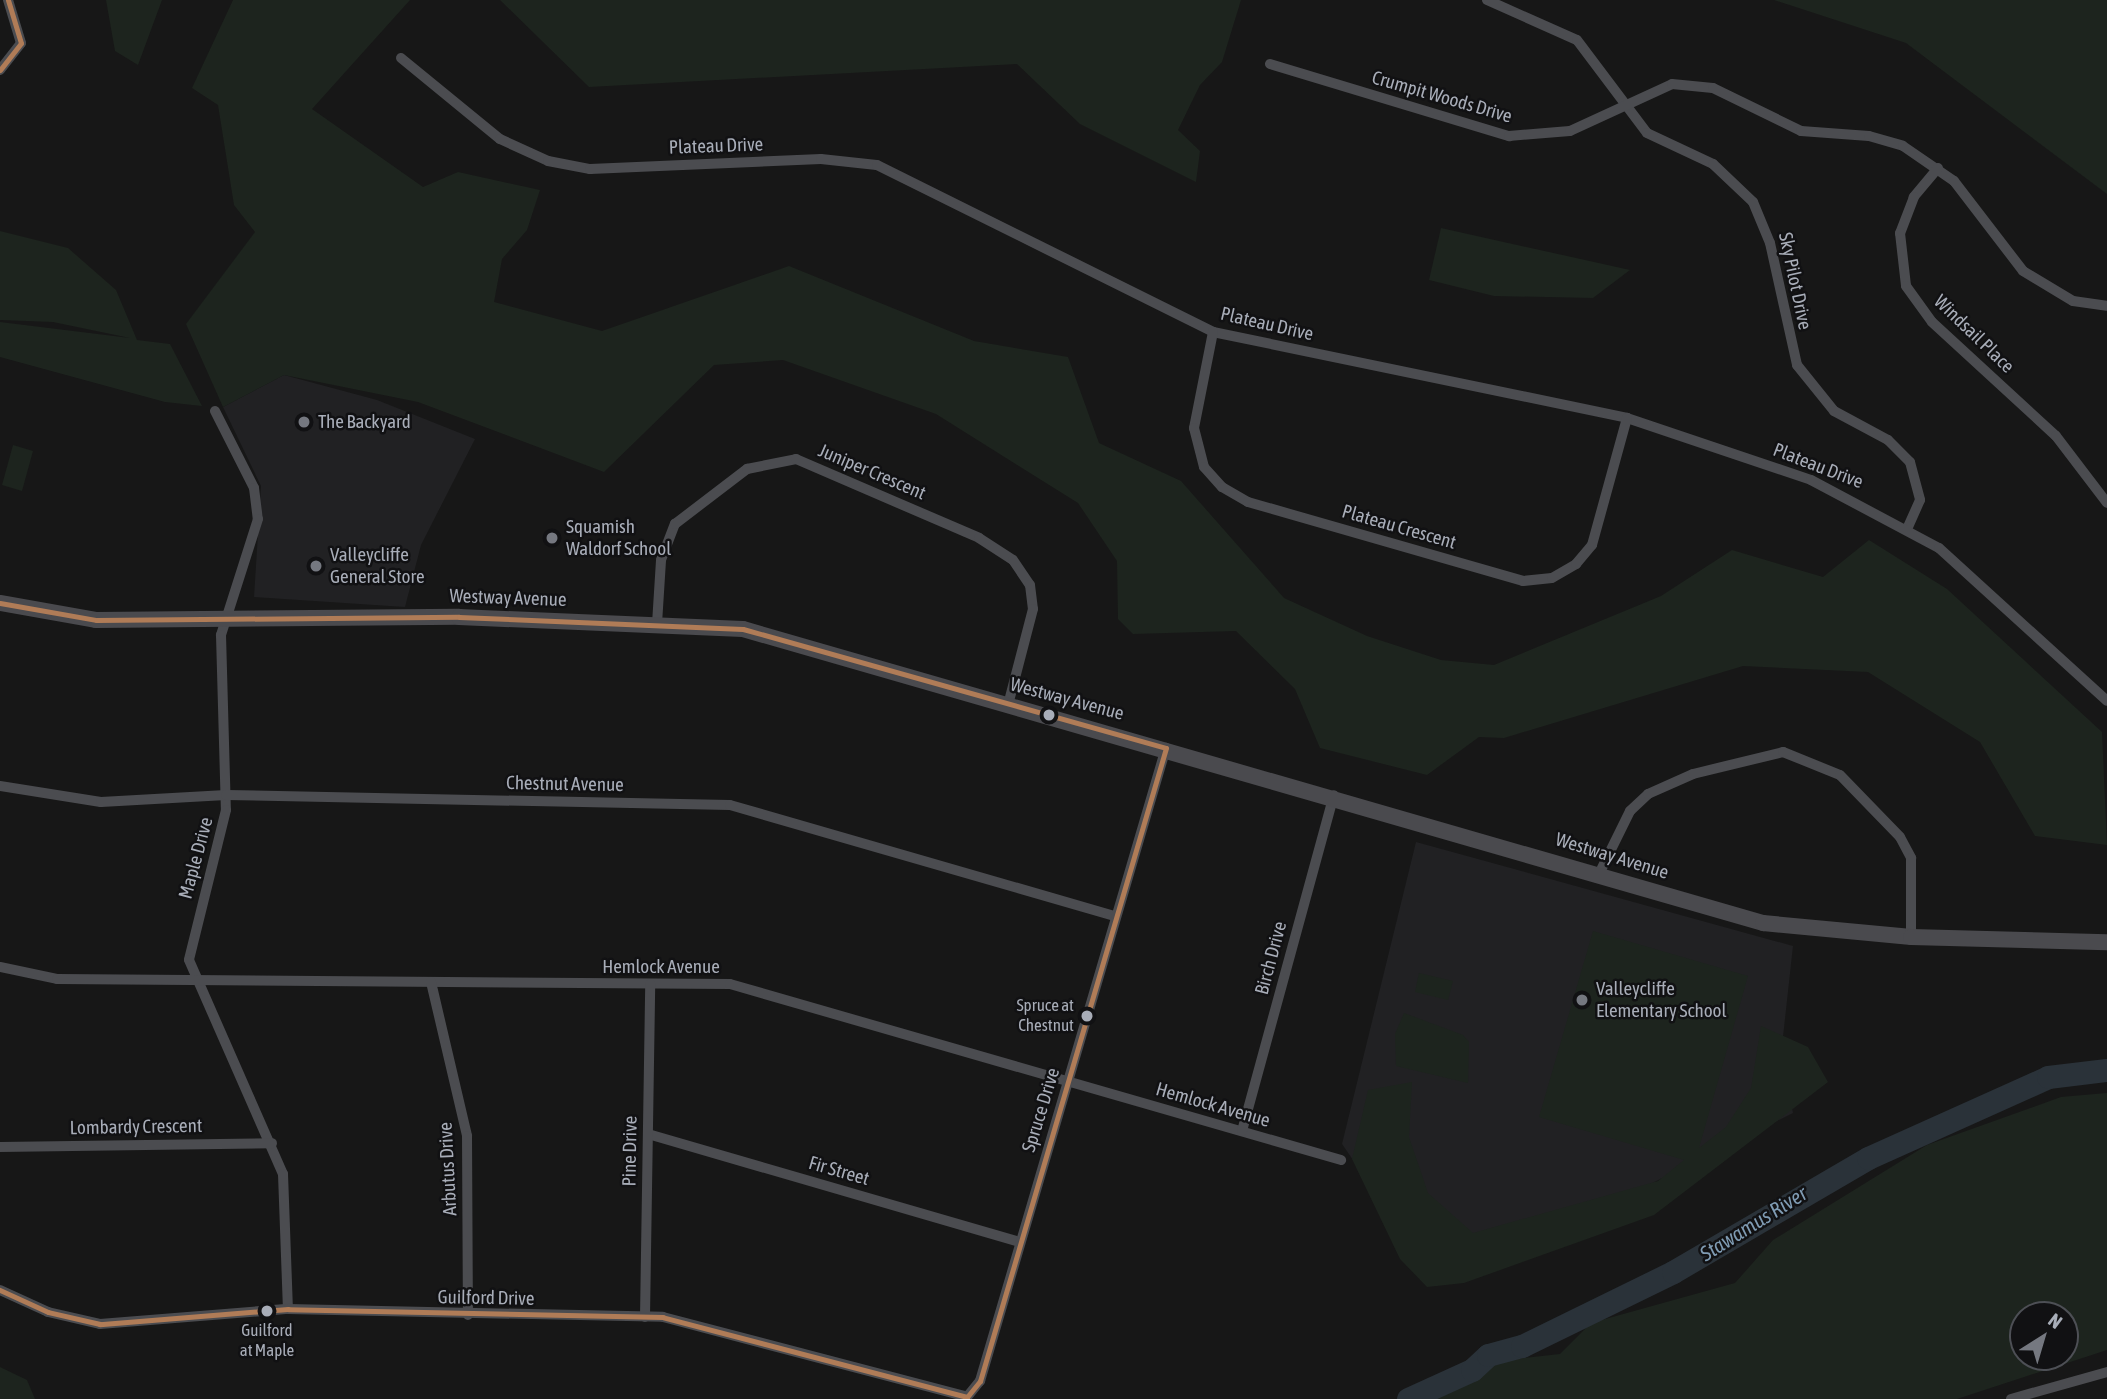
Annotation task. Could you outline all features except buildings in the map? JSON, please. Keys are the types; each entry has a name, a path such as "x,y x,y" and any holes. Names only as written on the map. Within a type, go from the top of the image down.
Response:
{"street":[{"path":"0,70 21,43 8,0"},
{"name":"Sky Pilot Drive","path":"1487,0 1577,40 1647,133 1713,164 1753,202 1770,243 1797,365 1833,411 1888,440 1910,462 1920,500 1908,527"},
{"name":"Plateau Drive","path":"401,58 500,138 569,167 821,159 897,170 1213,332 1627,418 1811,480 1908,527 1980,582 2107,701"},
{"name":"Crumpit Woods Drive","path":"1270,64 1509,136 1570,131 1655,89 1693,83 1779,125 1877,138 1938,168 2023,271 2073,301 2107,306"},
{"name":"Windsail Place","path":"1938,168 1914,197 1900,233 1906,286 1931,322 2056,436 2107,503"},
{"name":"Plateau Crescent","path":"1213,332 1194,428 1203,467 1222,487 1248,502 1523,580 1552,578 1576,564 1592,545 1627,418"},
{"name":"Maple Drive","path":"215,411 258,504 225,618 226,794 191,947 196,975 272,1143 283,1174 288,1309"},
{"name":"Juniper Crescent","path":"657,624 661,560 675,524 747,469 796,459 979,538 1013,560 1030,585 1033,609 1008,705"},
{"name":"Westway Avenue","path":"0,603 96,620 225,618 657,624 762,633 1008,705 1335,795 1763,923 1911,937 2107,942"},
{"name":"Spruce Drive","path":"967,1397 980,1381 1166,748"},
{"path":"1599,874 1630,811 1648,794 1693,774 1783,752 1840,775 1900,837 1911,858 1911,937"},
{"name":"Chestnut Avenue","path":"0,786 81,802 226,794 730,805 1115,916"},
{"name":"Birch Drive","path":"1242,1130 1335,795"},
{"name":"Hemlock Avenue","path":"0,967 57,979 196,975 431,982 730,985 1341,1160"},
{"name":"Arbutus Drive","path":"431,982 467,1136 468,1315"},
{"name":"Pine Drive","path":"645,1317 650,984"},
{"name":"Fir Street","path":"648,1134 1020,1242"},
{"name":"Lombardy Crescent","path":"0,1147 272,1143"},
{"name":"Guilford Drive","path":"0,1290 48,1312 100,1324 288,1309 645,1317 698,1323 949,1397 967,1397"},
{"path":"2011,1399 2107,1372"}],"shaded area":[{"path":"106,0 162,0 138,65 115,51"},
{"path":"233,0 410,0 312,109 423,187 458,172 540,190 527,230 502,259 494,302 602,331 789,266 974,341 1068,357 1099,443 1181,481 1284,598 1367,636 1441,660 1494,665 1661,596 1732,550 1823,577 1869,540 1947,589 2102,732 2107,845 2035,836 1980,742 1868,672 1743,666 1504,738 1479,737 1427,775 1320,748 1295,689 1236,631 1133,634 1118,619 1117,561 1078,503 936,414 783,360 714,365 604,472 418,402 284,375 223,407 186,324 255,232 234,205 218,105 192,88"},
{"path":"500,0 1241,0 1222,62 1200,85 1178,130 1200,151 1196,182 1080,124 1017,64 589,87"},
{"path":"1774,0 2107,0 2107,194 1906,43"},
{"path":"1441,228 1630,270 1593,298 1494,296 1429,280"},
{"path":"0,231 68,248 116,290 137,340 170,344 202,406 165,402 0,357 0,322 130,338 53,322 0,320"},
{"path":"284,375 377,400 475,439 421,545 405,607 254,597 261,486 223,407"},
{"path":"13,445 33,451 22,491 2,485"},
{"name":"Valleycliffe Elementary School","path":"1416,842 1793,946 1781,1055 1793,1113 1544,1237 1425,1265 1342,1144"},
{"path":"1593,931 1748,976 1699,1148 1726,1127 1751,1088 1761,1026 1808,1047 1828,1082 1654,1215 1464,1283 1427,1287 1400,1259 1352,1159 1368,1090 1412,1082 1409,1137 1428,1193 1473,1233 1658,1181 1684,1160 1539,1117"},
{"path":"1419,973 1453,981 1448,1000 1415,992"},
{"path":"1404,1013 1463,1035 1469,1042 1468,1083 1396,1066 1395,1034"},
{"path":"2107,1093 2107,1350 2079,1359 2079,1301 2009,1301 2009,1371 2043,1371 1957,1399 1424,1399 1496,1361 1560,1354 1591,1323 1735,1283 1773,1240 1927,1145 2061,1097"},
{"path":"0,1367 27,1380 35,1399 0,1399"}],"waterway":[{"name":"Stawamus River","path":"1408,1399 1472,1370 1488,1355 1522,1346 1673,1272 1868,1158 2048,1077 2107,1070"}],"transit line":[{"path":"0,70 21,43 8,0"},
{"path":"0,603 96,620 459,617 743,629 1166,748 980,1381 967,1397 663,1317 288,1309 100,1324 48,1312 0,1290"}],"place":[{"name":"The Backyard","path":"304,422"},
{"name":"Squamish Waldorf School","path":"552,538"},
{"name":"Valleycliffe General Store","path":"316,566"},
{"name":"Valleycliffe Elementary School","path":"1582,1000"},
{"name":"Spruce at Chestnut","path":"1087,1016"},
{"name":"Guilford at Maple","path":"267,1311"}]}
